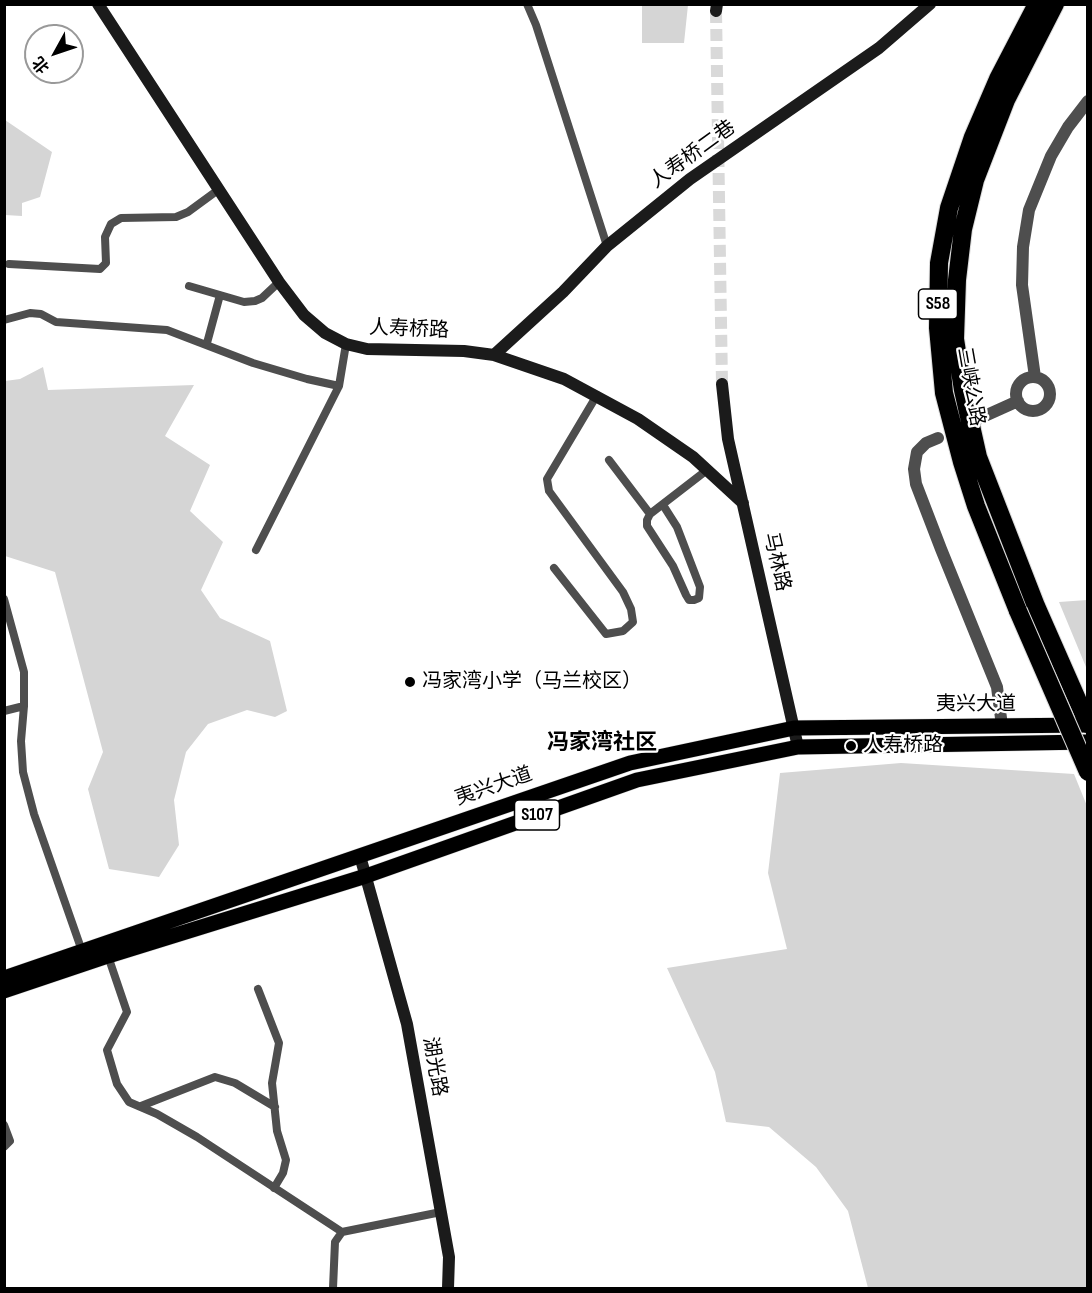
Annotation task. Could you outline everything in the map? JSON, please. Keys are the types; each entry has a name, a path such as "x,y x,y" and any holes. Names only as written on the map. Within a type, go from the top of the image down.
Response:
{"highway":[{"name":"三峡公路","path":"1037,4 972,137 949,208 939,263 938,328 944,393 976,506 1018,610 1088,771"},
{"name":"三峡公路","path":"1055,4 1005,100 975,180 963,229 957,280 955,339 963,390 978,457 1036,606 1088,725"}],"main road":[{"name":"夷兴大道","path":"4,978 630,763 794,728 1088,725"},
{"name":"夷兴大道","path":"4,990 366,876 638,780 798,747 1088,742"}],"street":[{"name":"人寿桥路","path":"98,4 279,282 304,315 325,333 346,344 367,350 464,351 494,355 564,379 639,419 693,457 743,503"},
{"name":"人寿桥二巷","path":"494,355 563,292 607,246 690,179 879,48 930,4"},
{"path":"1035,377 1022,285 1023,247 1029,210 1050,156 1088,101"},
{"path":"1029,377 1045,381 1049,386 1048,402 1040,409 1030,411 1018,401 1016,395 1019,384 1029,377"},
{"name":"马林路","path":"722,384 728,440 798,747"},
{"path":"978,419 1018,401"},
{"path":"938,438 926,444 917,453 914,469 916,484 997,687 1002,726"},
{"name":"湖光路","path":"360,856 407,1024 449,1257 448,1288"}],"lane":[{"path":"527,4 536,25 607,246"},
{"path":"9,264 100,269 106,263 105,237 111,224 121,218 176,217 188,213 218,190"},
{"path":"189,286 244,303 262,298 279,282"},
{"path":"207,343 220,295"},
{"path":"4,320 30,313 41,314 56,322 167,330 207,343 253,363 339,386"},
{"path":"256,550 339,386 346,344"},
{"path":"554,568 606,634 623,631 633,622 631,609 623,592 549,491 547,479 597,395"},
{"path":"609,460 650,514"},
{"path":"663,505 682,540 700,587 699,598 689,600 673,566 648,526 647,520 650,514 707,470"},
{"path":"4,599 24,672 21,741 23,772 34,814 82,951"},
{"path":"4,711 24,706"},
{"path":"108,956 126,1012 107,1050 117,1084 129,1102 141,1106 197,1137 342,1232"},
{"path":"258,988 279,1043 272,1083 278,1131 286,1160 284,1173 274,1188"},
{"path":"141,1106 215,1077 235,1083 275,1107"},
{"path":"4,1125 10,1141 4,1147"},
{"path":"333,1288 335,1242 342,1232 441,1212"}],"shaded area":[{"path":"642,5 688,5 684,43 642,43"},
{"path":"5,120 52,152 40,197 22,203 22,216 5,215"},
{"path":"43,367 48,390 194,385 165,436 210,465 190,511 223,542 201,590 220,618 270,641 287,711 275,717 247,710 208,724 186,752 174,800 179,845 159,877 109,869 88,789 103,752 55,572 5,556 5,381 20,379"},
{"path":"1087,600 1088,667 1086,667 1059,602"},
{"path":"901,763 1074,774 1087,806 1087,1288 868,1288 848,1211 816,1167 769,1127 726,1122 715,1072 667,968 787,949 768,873 780,773"}],"tunnel":[{"path":"716,11 722,384"}],"place":[{"name":"冯家湾小学（马兰校区）","path":"410,682"},
{"name":"人寿桥路","path":"851,746"}],"district":[{"name":"冯家湾社区","path":"602,743"}]}
